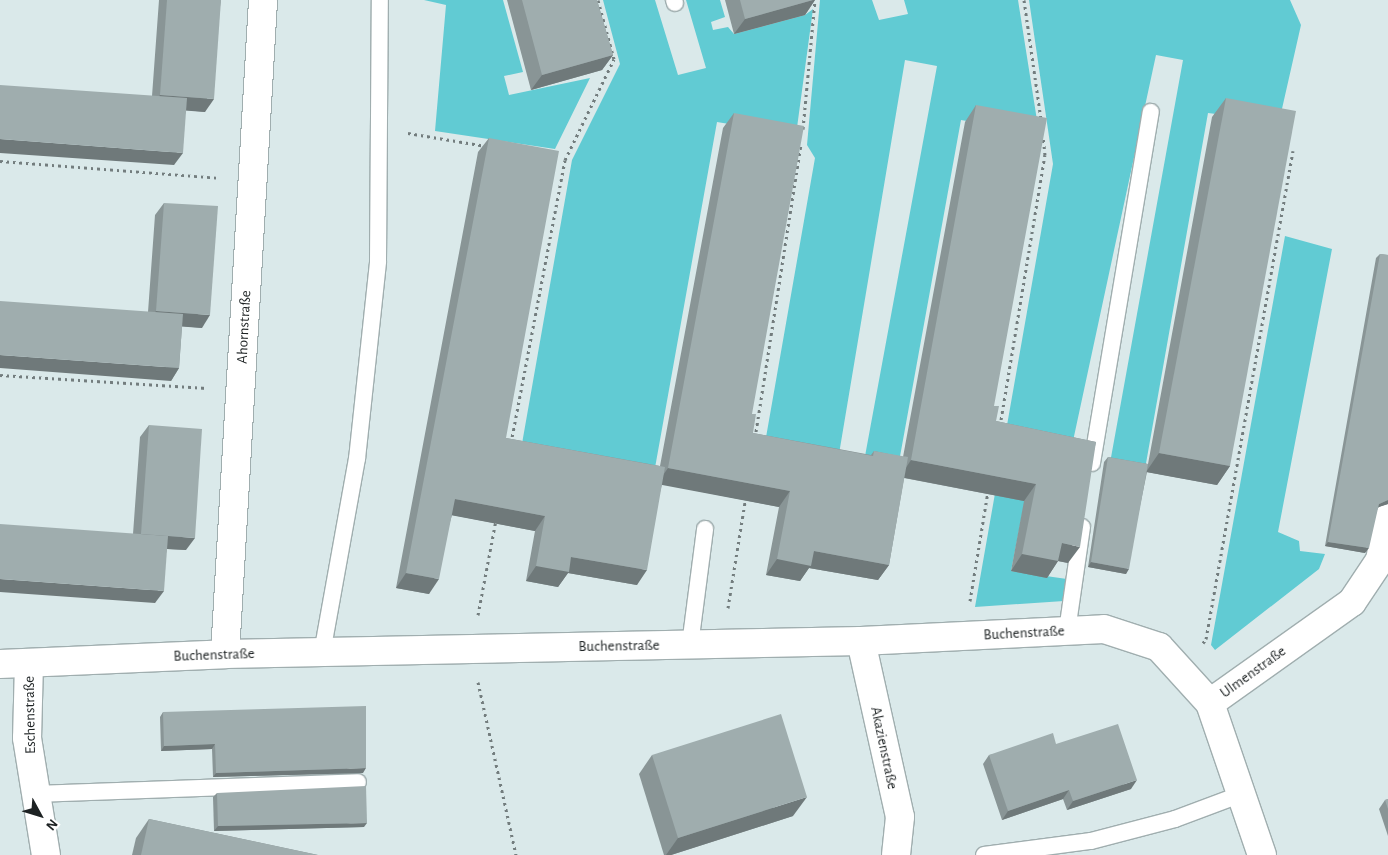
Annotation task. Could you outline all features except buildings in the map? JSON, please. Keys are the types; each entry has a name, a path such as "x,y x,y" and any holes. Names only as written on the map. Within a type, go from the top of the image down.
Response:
{"street":[{"name":"Ahornstraße","path":"225,654 263,0"},
{"name":"Ulmenstraße","path":"1262,855 1210,703 1352,602 1380,560 1388,518"},
{"name":"Buchenstraße","path":"0,664 225,654 861,641 1104,629 1159,648 1210,703"},
{"name":"Akazienstraße","path":"861,641 900,817 896,855"},
{"name":"Eschenstraße","path":"29,663 27,738 46,855"}],"lane":[{"path":"322,653 358,450 378,261 380,0"},
{"path":"1089,484 1151,112"},
{"path":"1067,631 1084,513"},
{"path":"690,644 705,530"},
{"path":"36,794 358,782"},
{"path":"984,855 1091,842 1175,819 1242,794"}],"path":[{"path":"509,454 565,160 614,59 598,0"},
{"path":"753,449 801,146 815,0"},
{"path":"999,430 1045,155 1024,0"},
{"path":"379,128 496,148"},
{"path":"1178,669 1206,639 1293,151"},
{"path":"555,158 565,160"},
{"path":"0,161 252,180"},
{"path":"0,375 240,390"},
{"path":"722,644 747,488"},
{"path":"964,636 989,489"},
{"path":"498,512 471,649 516,855"}],"shaded area":[{"path":"424,0 503,0 523,72 504,76 509,95 590,78 555,149 435,131 446,5"},
{"path":"603,0 655,0 678,75 706,68 686,0 720,0 725,17 711,22 713,30 728,27 734,34 805,15 813,9 796,135 717,122 653,479 520,455 572,160 620,64"},
{"path":"820,0 872,0 879,20 908,14 904,0 1018,0 1039,133 961,120 897,473 863,467 937,66 905,60 838,460 765,443 815,158 807,145"},
{"path":"1029,0 1290,0 1301,25 1279,122 1208,113 1145,469 1110,463 1183,60 1156,55 1070,455 1035,449 1011,571 1067,579 1064,601 975,607 1053,164"},
{"path":"1285,236 1332,249 1278,532 1299,541 1300,551 1325,554 1319,569 1215,650 1211,645"}]}
